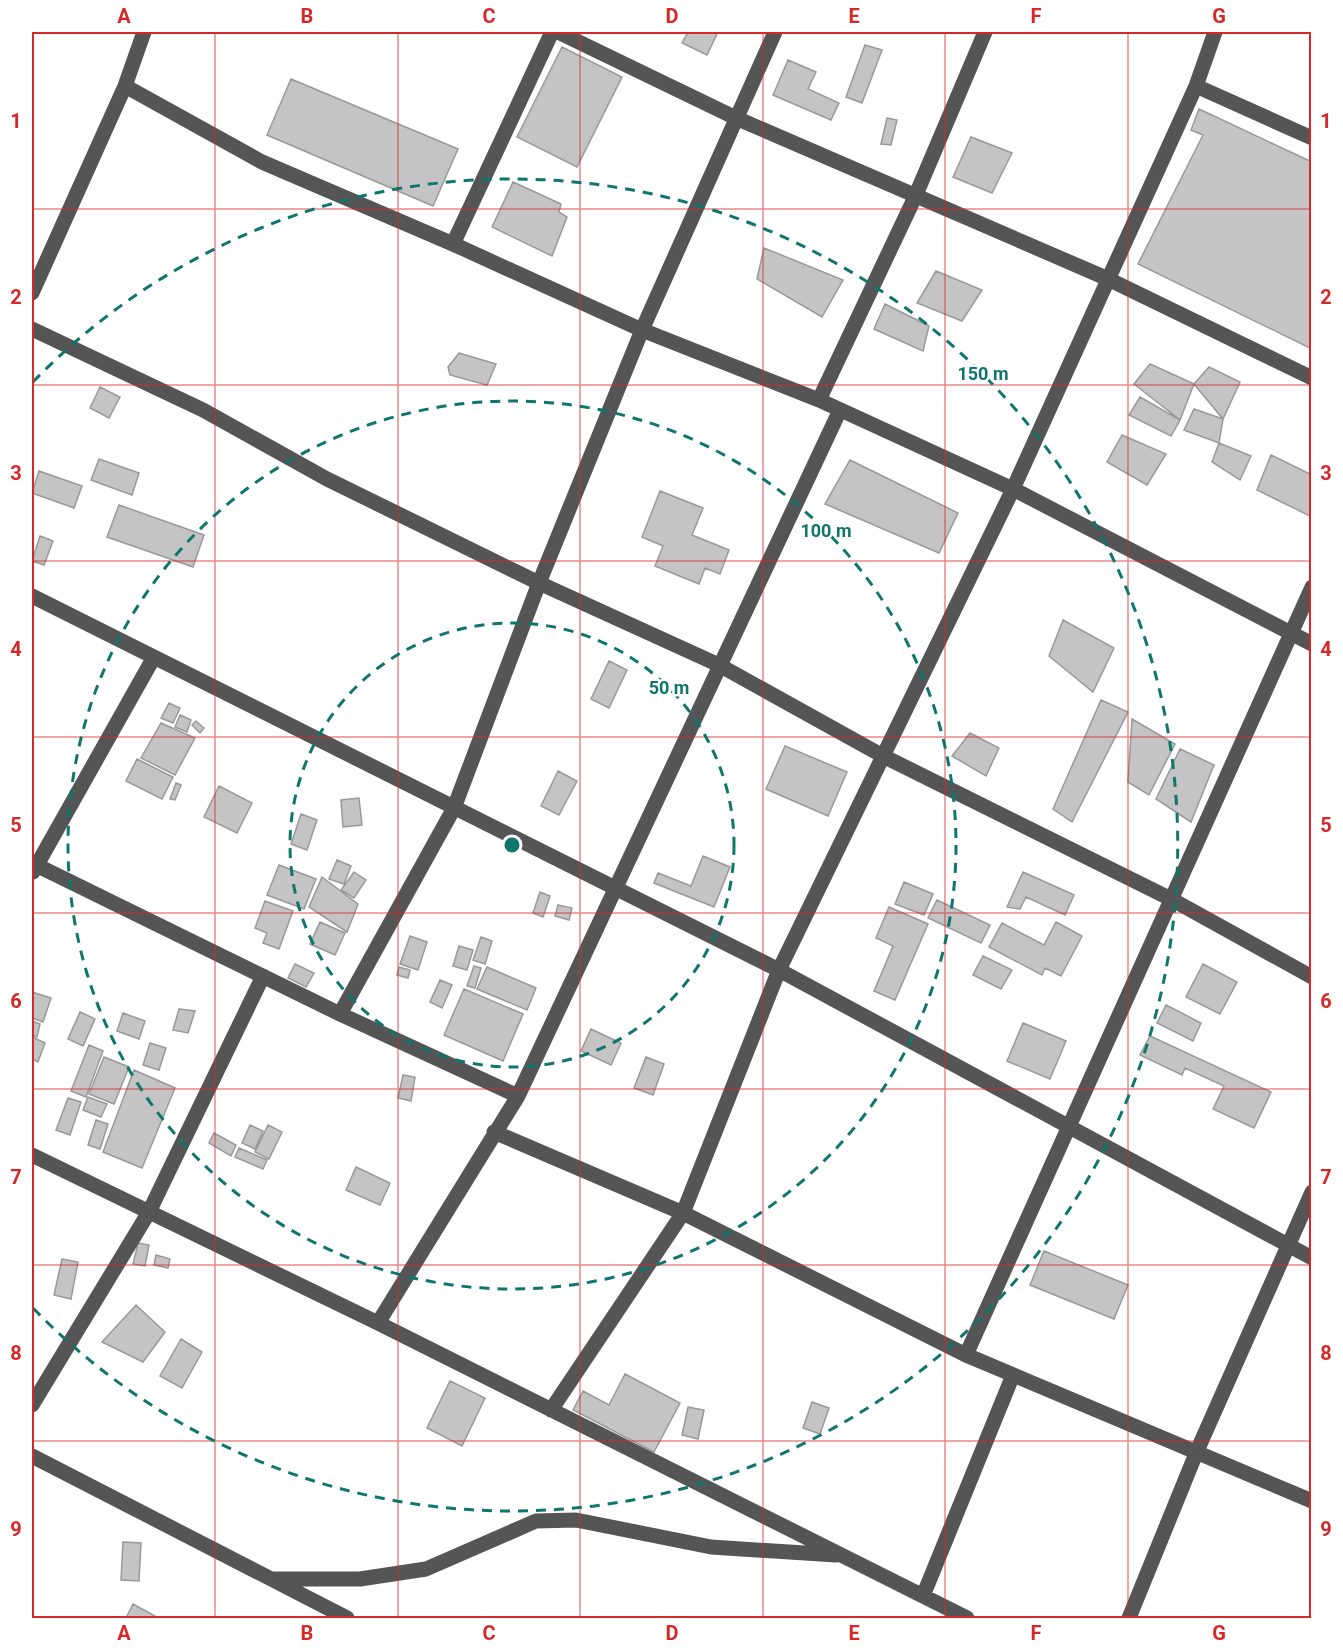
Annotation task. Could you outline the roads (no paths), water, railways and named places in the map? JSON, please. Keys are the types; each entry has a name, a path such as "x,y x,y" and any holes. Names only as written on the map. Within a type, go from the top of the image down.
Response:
{"street":[{"path":"34,283 125,86 144,32"},
{"path":"453,244 552,32"},
{"path":"558,32 736,118 1106,278 1311,378"},
{"path":"340,1014 454,808 539,582 642,330 775,32"},
{"path":"819,400 915,197 985,32"},
{"path":"551,1410 683,1213 778,970 1013,489 1106,278 1196,86 1215,32"},
{"path":"125,86 262,162 453,244 642,330 819,400 1013,489 1311,644"},
{"path":"1196,86 1311,138"},
{"path":"32,329 203,410 327,479 539,582 719,665 883,756 1171,899 1311,977"},
{"path":"378,1323 518,1096 840,410"},
{"path":"966,1355 1311,587"},
{"path":"32,596 614,890 778,970 1311,1258"},
{"path":"154,657 33,868 518,1096"},
{"path":"32,1405 149,1212 263,976"},
{"path":"494,1132 683,1213 966,1355 1311,1501"},
{"path":"32,1155 378,1323 967,1618"},
{"path":"1129,1618 1197,1451 1311,1192"},
{"path":"923,1596 1013,1375"},
{"path":"32,1456 347,1618"},
{"path":"271,1579 360,1579 426,1569 502,1533 536,1521 576,1520 711,1547 840,1555"}]}
